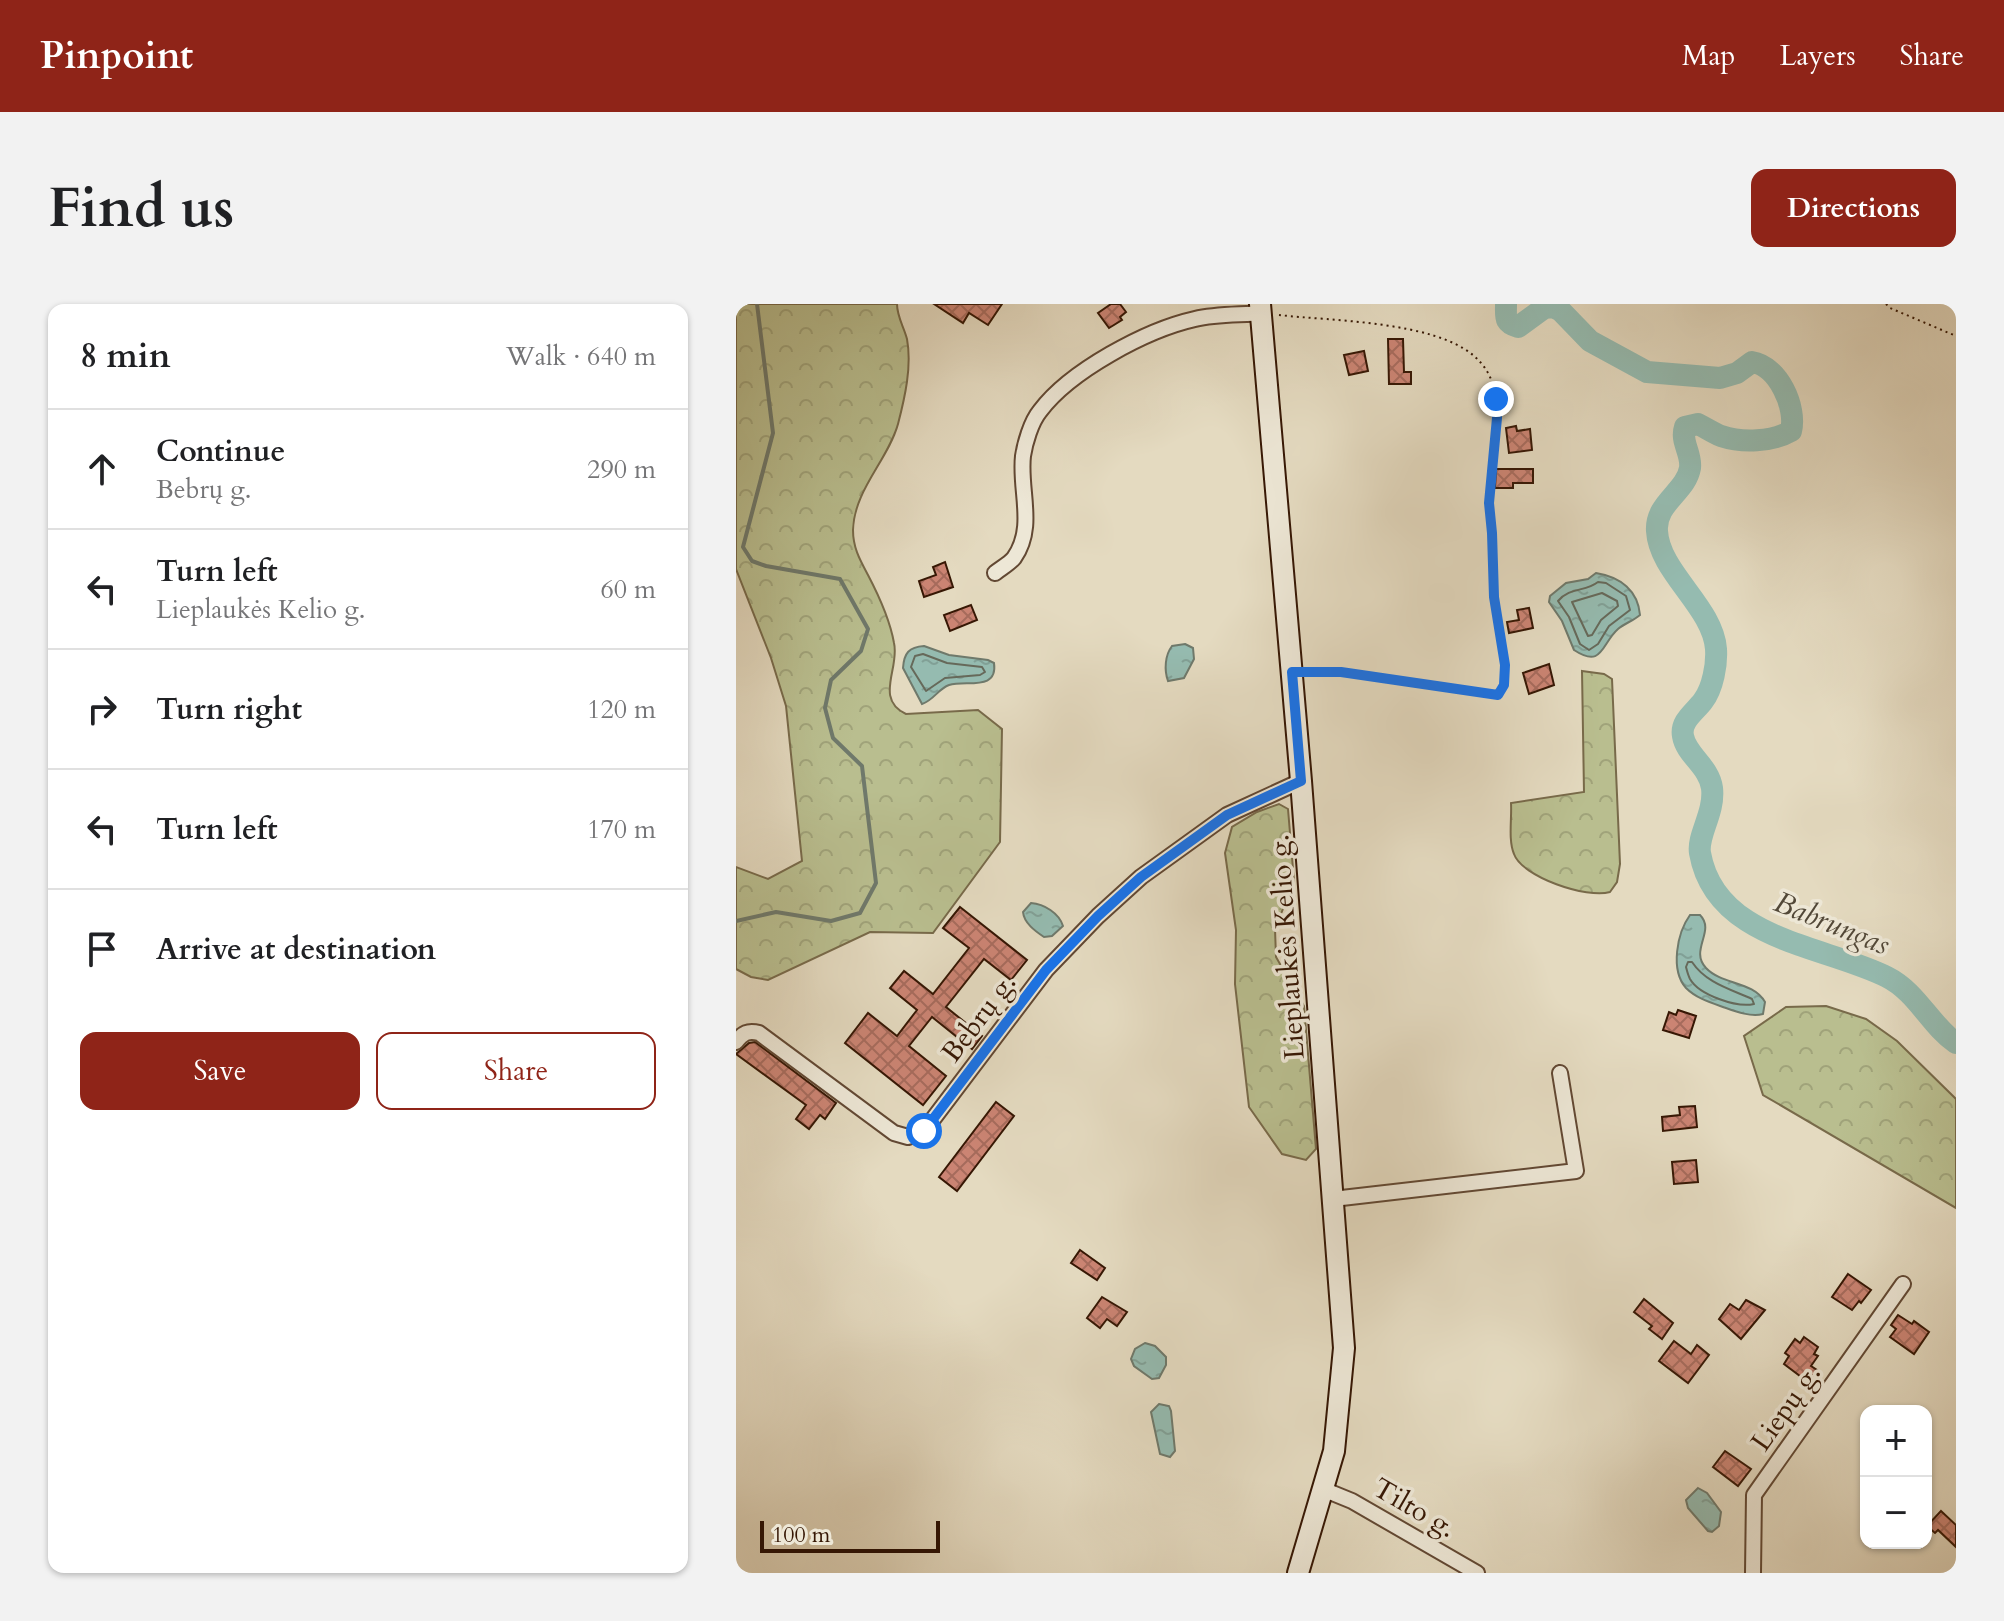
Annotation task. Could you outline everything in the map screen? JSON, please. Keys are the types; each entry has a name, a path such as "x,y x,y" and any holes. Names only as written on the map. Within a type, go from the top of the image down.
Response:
{"main road":[{"name":"Lieplaukės Kelio g.","path":"1261,308 1344,1348 1339,1417 1325,1490 1298,1573"}],"street":[{"path":"995,573 1013,558 1023,536 1026,510 1023,457 1031,429 1038,413 1071,378 1140,339 1171,326 1261,308"},
{"name":"Bebrų g.","path":"736,1042 743,1033 759,1033 894,1133 908,1137 924,1131 1046,970 1098,916 1141,877 1227,815 1301,781"},
{"path":"1333,1199 1576,1171 1560,1073"},
{"name":"Liepų g.","path":"1753,1573 1754,1495 1903,1284"},
{"name":"Tilto g.","path":"1325,1490 1352,1501 1477,1573"}],"path":[{"path":"1886,304 1956,336"},
{"path":"1261,308 1402,328 1450,340 1476,357 1486,369 1496,399 1489,503 1494,597 1505,665 1504,685 1498,695 1341,672 1292,672"}],"green space":[{"path":"736,304 897,304 908,349 905,392 898,424 859,502 853,530 858,554 892,634 895,653 890,682 891,700 906,714 978,710 1002,729 1000,842 933,933 870,932 768,980 751,977 736,969 736,867 768,879 802,861 786,706 736,569"},
{"path":"1582,671 1604,674 1612,679 1620,864 1617,882 1610,892 1586,892 1542,878 1519,863 1511,842 1511,803 1584,792"},
{"path":"1279,804 1288,809 1294,881 1275,929 1276,957 1304,1006 1316,1149 1306,1160 1282,1154 1249,1107 1235,984 1236,930 1225,853 1232,827 1257,812"},
{"path":"1826,1006 1866,1019 1897,1041 1956,1099 1956,1208 1763,1095 1744,1036 1786,1007"}],"water":[{"path":"1596,573 1627,586 1636,599 1640,615 1618,629 1600,652 1591,657 1574,650 1562,621 1549,602 1550,596 1566,583 1588,579"},
{"path":"1185,644 1193,648 1194,659 1184,678 1168,681 1166,663 1170,650 1172,646"},
{"path":"924,646 949,655 988,660 994,663 994,672 991,678 980,683 949,685 922,704 903,668 908,652"},
{"path":"1031,903 1050,910 1063,926 1052,936 1041,935 1025,920 1023,912"},
{"path":"1690,915 1700,915 1704,921 1700,954 1706,968 1720,978 1745,986 1760,995 1765,1002 1763,1014 1735,1011 1705,1000 1686,988 1678,972 1677,952"},
{"path":"1145,1343 1155,1346 1166,1357 1166,1365 1159,1378 1152,1379 1134,1366 1131,1359 1135,1349"},
{"path":"1159,1404 1169,1406 1171,1411 1175,1451 1170,1457 1160,1454 1151,1412"},
{"path":"1698,1488 1707,1493 1721,1512 1719,1526 1712,1532 1688,1508 1686,1500"}],"building":[{"path":"934,304 1002,304 988,325 969,313 963,323"},
{"path":"1111,304 1120,304 1126,312 1120,317 1122,320 1109,328 1098,313"},
{"path":"1388,339 1403,339 1404,372 1411,372 1411,384 1389,384"},
{"path":"1364,351 1368,371 1349,375 1344,355"},
{"path":"1516,426 1517,431 1530,429 1532,450 1509,453 1506,428"},
{"path":"1496,469 1533,469 1533,483 1513,483 1513,488 1495,488"},
{"path":"945,562 953,587 924,597 919,581 936,575 933,567"},
{"path":"971,605 977,620 950,631 944,615"},
{"path":"1529,608 1533,628 1509,633 1507,622 1519,620 1517,610"},
{"path":"1549,664 1554,685 1529,694 1523,673"},
{"path":"960,907 1027,960 1011,980 984,959 946,1007 982,1036 972,1049 932,1017 909,1046 946,1076 923,1105 845,1043 868,1013 897,1036 917,1010 890,988 904,971 933,994 969,948 943,928"},
{"path":"1678,1010 1696,1016 1689,1038 1663,1030 1669,1012 1676,1015"},
{"path":"755,1042 836,1103 825,1119 820,1115 809,1129 796,1119 806,1105 736,1054"},
{"path":"996,1102 1014,1116 957,1191 939,1177"},
{"path":"1695,1106 1697,1127 1663,1131 1662,1117 1680,1115 1679,1107"},
{"path":"1696,1160 1698,1182 1674,1184 1672,1162"},
{"path":"1080,1250 1105,1268 1097,1280 1071,1263"},
{"path":"1848,1274 1871,1290 1852,1310 1832,1297"},
{"path":"1102,1297 1127,1312 1117,1326 1107,1319 1100,1328 1087,1318"},
{"path":"1644,1299 1673,1323 1662,1339 1649,1329 1652,1326 1634,1312"},
{"path":"1746,1300 1765,1310 1741,1339 1719,1319 1730,1304 1739,1310"},
{"path":"1898,1315 1912,1324 1914,1321 1929,1332 1914,1354 1890,1337 1896,1329 1891,1325"},
{"path":"1804,1337 1818,1347 1814,1354 1818,1356 1811,1366 1817,1370 1808,1382 1784,1364 1789,1356 1785,1353 1795,1339 1800,1343"},
{"path":"1674,1341 1691,1354 1697,1345 1709,1355 1688,1383 1659,1361"},
{"path":"1725,1451 1751,1469 1738,1486 1713,1467"},
{"path":"1941,1511 1956,1525 1956,1547 1938,1530 1935,1533 1932,1530 1932,1521"}],"waterway":[{"path":"736,921 776,912 831,921 860,913 876,883 862,766 833,738 825,708 831,680 861,651 868,629 840,579 766,566 752,561 743,547 773,433 757,304"},
{"name":"Babrungas","path":"1506,304 1507,319 1518,327 1544,308 1553,307 1561,311 1590,341 1647,372 1720,378 1737,373 1752,362 1770,371 1784,389 1792,421 1791,431 1783,435 1738,440 1721,436 1698,424 1685,427 1690,468 1658,521 1660,546 1706,619 1716,649 1709,690 1686,721 1683,731 1688,749 1707,773 1712,788 1700,853 1710,882 1727,905 1749,922 1775,936 1861,966 1898,983 1956,1043"}],"route":[{"path":"924,1131 1046,970 1098,916 1141,877 1227,815 1301,781 1292,672 1341,672 1498,695 1504,685 1505,665 1494,597 1489,503 1496,399"}]}
